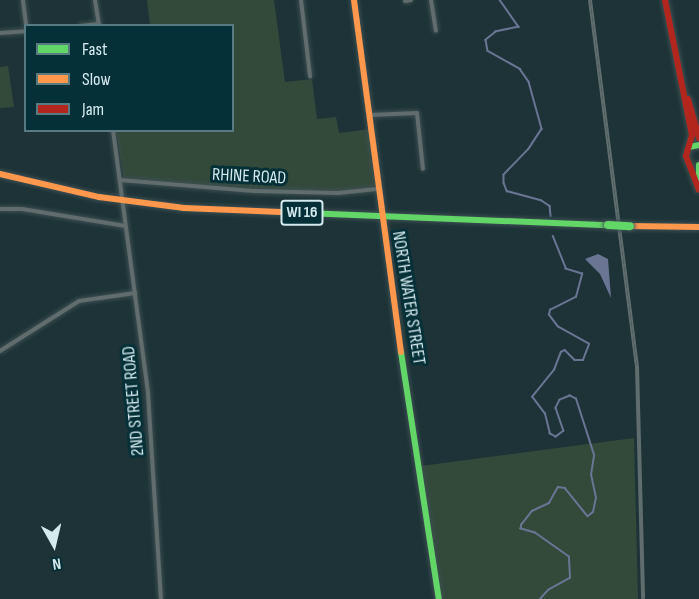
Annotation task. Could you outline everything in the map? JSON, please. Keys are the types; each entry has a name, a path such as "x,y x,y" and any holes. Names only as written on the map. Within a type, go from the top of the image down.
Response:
{"main road":[{"name":"NORTH WATER STREET","path":"354,0 370,115 380,216 439,599"},
{"path":"665,0 692,135 689,161 699,190"},
{"path":"682,81 699,138"},
{"path":"689,147 699,145"},
{"path":"689,161 699,164 699,179"},
{"name":"WI 16","path":"0,174 123,201 208,210 699,227"}],"street":[{"path":"23,0 26,24"},
{"path":"95,0 99,24"},
{"path":"301,0 310,76"},
{"path":"405,1 411,0"},
{"path":"431,0 436,31"},
{"path":"0,33 24,31"},
{"path":"370,115 417,113 423,169"},
{"name":"2ND STREET ROAD","path":"113,132 148,393 161,599"},
{"name":"RHINE ROAD","path":"120,180 255,191 338,193 377,189"},
{"path":"0,209 22,209 126,226"},
{"path":"0,351 79,301 135,293"}],"green space":[{"path":"147,0 274,0 285,82 312,79 317,119 336,117 339,133 370,129 375,186 350,192 273,191 124,178 116,132 234,132 234,24 150,24"},
{"path":"8,66 14,107 0,108 0,67"},
{"path":"634,438 638,599 441,599 421,466"}],"water":[{"path":"598,254 608,259 611,298 600,274 585,259"}],"waterway":[{"path":"500,0 519,27 496,32 486,40 488,51 520,69 529,82 542,129 529,149 504,175 504,183 507,191 541,200 550,206 551,216"},
{"path":"540,599 548,590 570,578 569,557 535,533 521,529 521,525 532,511 549,503 558,487 565,488 588,516 593,512 596,498 591,475 594,455 576,399 570,396 560,400 556,408 564,431 556,437 550,434 545,414 532,397 554,370 561,352 565,350 575,360 583,360 589,344 558,327 549,315 550,310 576,297 582,274 566,269 553,237"}],"railway":[{"path":"590,0 637,366 643,599"}],"traffic: fast":[{"path":"689,147 699,145"},
{"path":"699,165 699,179"},
{"path":"305,213 608,225"},
{"path":"608,225 630,226"},
{"path":"401,352 439,599"}],"traffic: slow":[{"path":"354,0 401,352"},
{"path":"0,174 99,197 184,208 305,213"},
{"path":"630,226 699,227"}],"traffic: jam":[{"path":"665,0 692,135 686,156 699,190"},
{"path":"688,99 699,138"}]}
